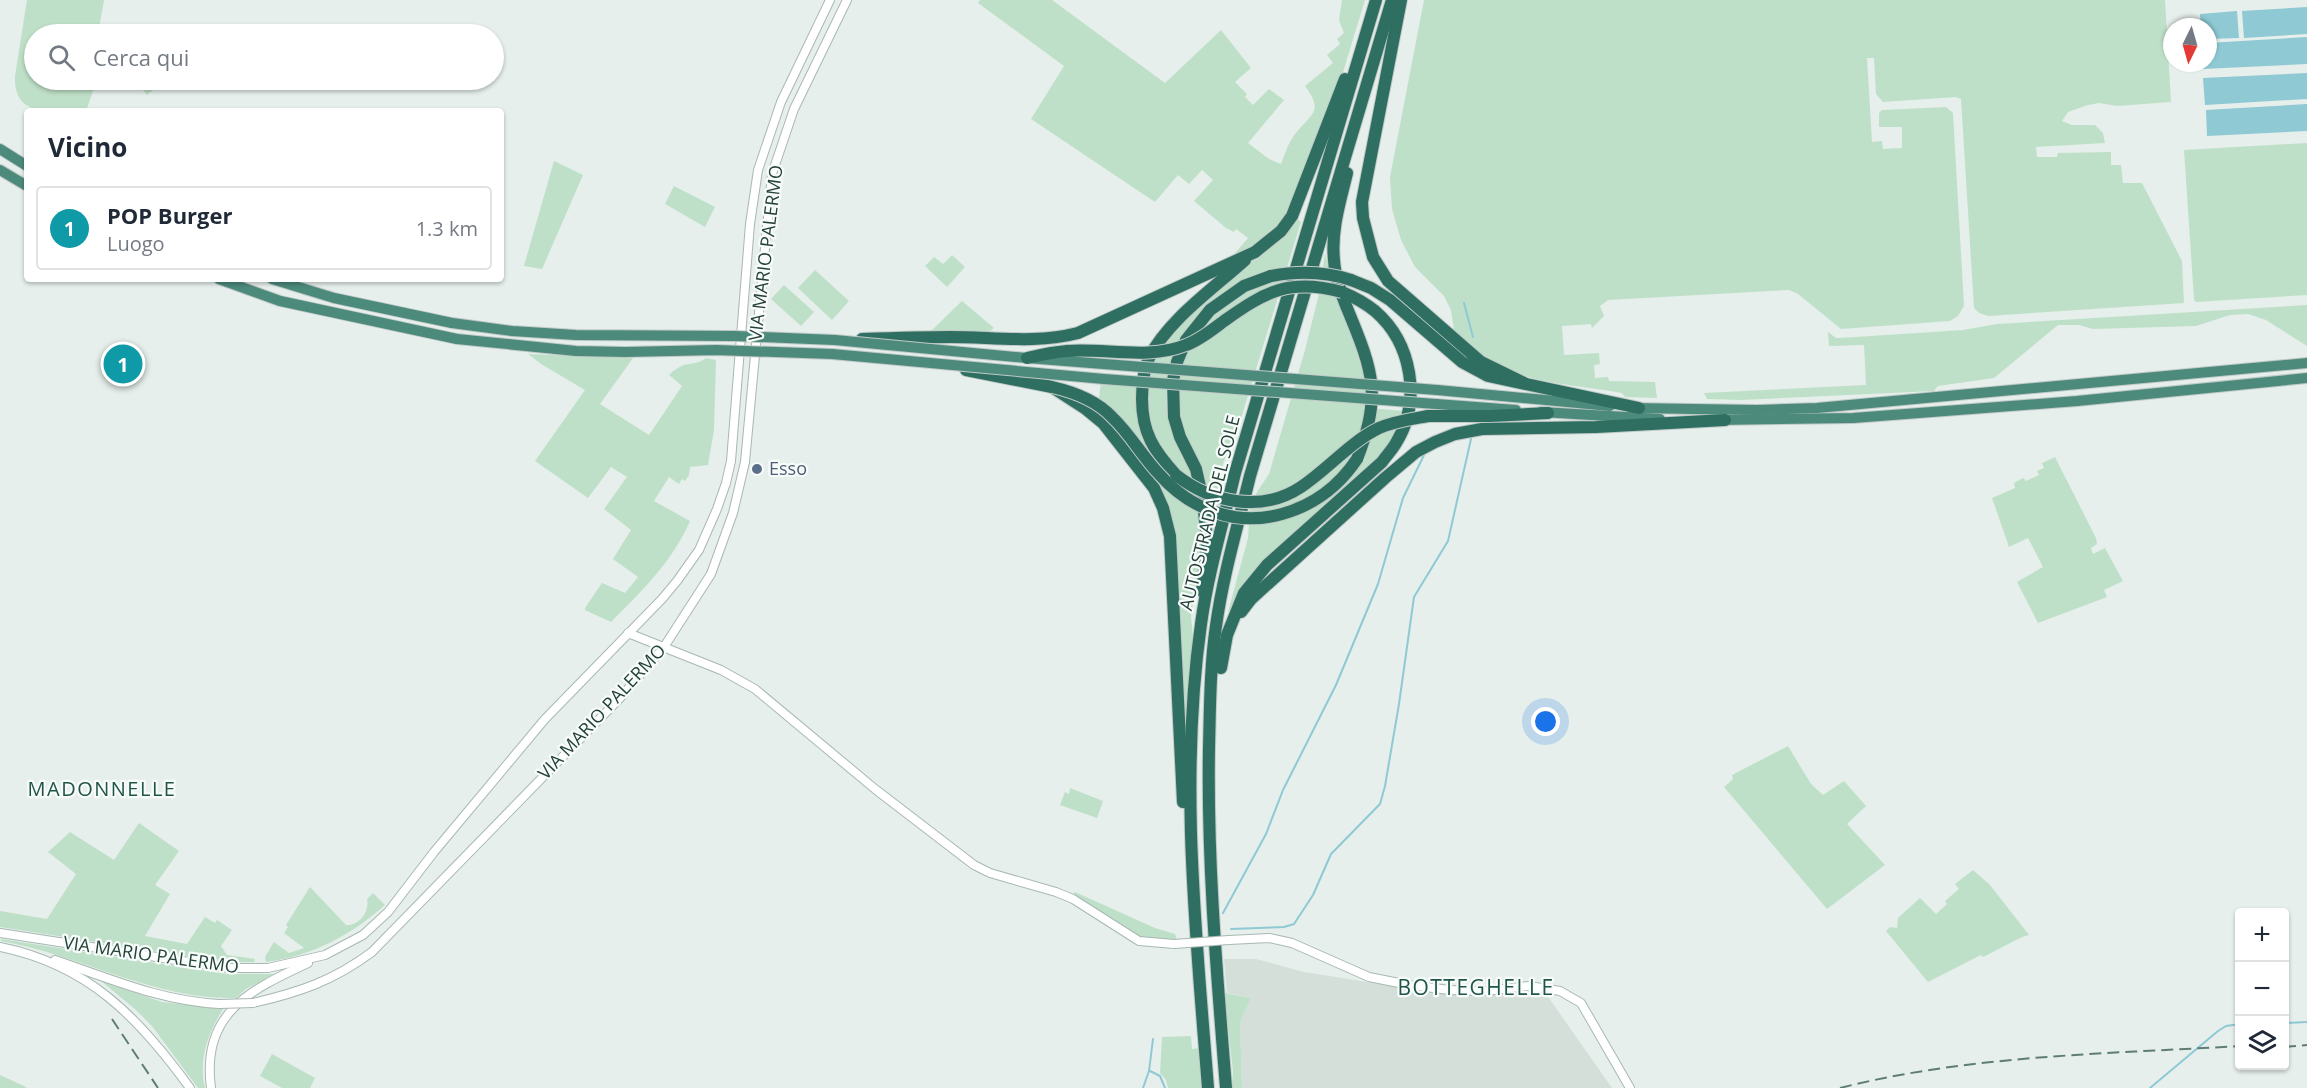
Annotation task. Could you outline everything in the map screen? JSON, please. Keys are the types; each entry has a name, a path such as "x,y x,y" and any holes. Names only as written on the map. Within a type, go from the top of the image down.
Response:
{"highway":[{"path":"1376,0 1292,216 1281,231 1173,325 1148,360 1142,390 1144,424 1157,454 1176,476 1215,498 1248,502 1265,501 1300,488 1359,441 1378,429 1401,420 1428,416 1548,413"},
{"name":"AUTOSTRADA DEL SOLE","path":"1208,1088 1192,871 1191,767 1201,624 1235,473 1376,0"},
{"name":"AUTOSTRADA DEL SOLE","path":"1226,1088 1216,978 1209,840 1210,715 1216,626 1231,551 1250,476 1392,0"},
{"path":"1401,0 1362,202 1363,218 1373,257 1388,281 1473,355 1500,373 1524,383"},
{"path":"918,361 1069,391 1112,416 1158,473 1175,490 1198,505 1230,517 1270,517 1291,512 1311,503 1345,476 1357,459 1370,422 1373,389 1366,356 1340,289 1333,244 1334,226 1354,147 1361,98"},
{"path":"0,149 24,164"},
{"path":"0,170 24,184"},
{"path":"835,340 950,337 1041,340 1078,333 1255,252"},
{"path":"1201,624 1202,579 1207,542 1203,500 1196,469 1180,436 1174,417 1173,380 1186,340 1210,310 1244,286 1270,276 1301,272 1323,273 1351,280 1371,288 1390,300 1462,362 1488,376 1639,408"},
{"path":"227,282 280,301 457,339 576,351 716,350 832,354 1104,379 1637,418 1725,420 1853,418 2077,401 2307,378"},
{"path":"282,282 334,298 393,312 512,331 587,336 735,336 835,340 1639,408 1757,410 1817,408 2307,363"},
{"path":"1027,358 1068,351 1155,352 1171,350 1201,338 1264,294 1280,289 1309,286 1342,292 1375,311 1391,328 1407,360 1411,380 1410,407 1396,443 1382,462 1267,566 1244,593 1222,654 1209,774"},
{"path":"1052,387 1086,408 1103,423 1154,488 1163,508 1170,536 1183,804 1192,871"},
{"path":"1230,627 1251,599 1385,478 1416,452 1435,442 1482,429 1596,428 1725,420"}],"street":[{"name":"VIA MARIO PALERMO","path":"0,933 228,968 268,968 325,955 363,935 388,912 434,852 546,719 677,581 699,550 717,509 731,461 750,224 758,170 781,102 830,0"},
{"name":"VIA MARIO PALERMO","path":"23,952 176,1000 219,1004 253,1003 293,994 321,983 347,970 372,952 620,698 664,647 711,574 733,513 745,462 772,174 794,109 847,0"},
{"path":"628,633 721,670 755,689 874,789 974,865 990,873 1074,899 1139,941 1149,944 1174,944 1269,938 1292,943 1369,977 1409,985 1450,990 1485,991 1529,986 1560,990 1581,1003 1630,1088"},
{"path":"0,947 23,952 63,969 99,989 128,1013 161,1048 190,1088"},
{"path":"211,1088 209,1063 213,1041 224,1017 256,989 325,955"}],"shaded area":[{"path":"1224,959 1256,959 1304,972 1431,992 1544,991 1612,1088 1242,1088 1240,1022 1251,998 1227,993"}],"green space":[{"path":"27,0 104,0 100,24 24,24 24,90 93,90 87,108 33,108 28,106 21,100 16,90 15,76"},
{"path":"980,0 1052,0 1165,83 1221,30 1251,68 1235,82 1247,94 1245,97 1253,105 1269,89 1284,100 1248,143 1269,159 1281,164 1293,137 1314,112 1314,102 1305,86 1333,63 1327,55 1340,44 1337,39 1344,33 1339,20 1342,0 1365,0 1334,102 1311,161 1283,221 1261,240 1231,258 1248,238 1236,229 1234,232 1226,228 1194,201 1213,180 1202,170 1189,184 1178,175 1155,202 1031,119 1064,66 978,3"},
{"path":"1424,0 2165,0 2163,72 2169,72 2171,102 2117,106 2099,103 2088,105 2068,112 2062,121 2072,125 2095,125 2103,133 2105,143 2036,147 2037,157 2057,157 2058,153 2111,152 2111,165 2121,165 2123,183 2142,183 2182,261 2184,303 1988,316 1979,313 1974,308 1961,99 1956,97 1883,102 1876,94 1874,58 1867,58 1872,142 1882,141 1883,149 1902,148 1902,127 1879,127 1879,113 1882,110 1946,107 1953,113 1964,306 1958,316 1950,321 1841,329 1798,294 1789,290 1608,300 1600,306 1604,316 1592,328 1591,324 1562,326 1564,355 1599,353 1600,364 1594,365 1595,378 1608,377 1609,381 1655,382 1657,398 1625,397 1622,393 1534,379 1501,367 1482,356 1454,330 1451,310 1444,296 1415,267 1401,240 1392,209 1390,177"},
{"path":"143,90 153,90 147,95"},
{"path":"2307,143 2307,295 2196,302 2184,150"},
{"path":"554,161 583,175 542,269 524,266"},
{"path":"674,186 715,207 705,227 665,204"},
{"path":"1295,217 1301,222 1236,435 1224,461 1212,526 1205,483 1180,426 1176,401 1182,359 1195,334 1232,288 1174,356 1166,390 1167,410 1172,429 1193,476 1200,514 1201,541 1191,617 1193,637 1185,733 1172,524 1097,414 1101,382 1148,387 1155,358 1164,340 1266,249"},
{"path":"1325,253 1364,376 1368,408 1404,411 1389,445 1372,466 1255,574 1228,612 1248,538 1250,509 1257,492 1269,474 1305,350 1319,294"},
{"path":"952,255 965,267 947,287 925,266 934,257 943,264"},
{"path":"815,270 849,301 832,320 798,288"},
{"path":"784,285 814,312 801,326 771,299"},
{"path":"962,301 994,328 990,331 991,334 930,332"},
{"path":"2307,305 2307,346 2266,320 2248,314 2230,315 2196,326 2093,329 2079,325 2058,325 1994,378 1938,386 1934,391 1741,400 1707,399 1704,393 1866,385 1864,345 1829,346 1828,332 1840,338 1963,330 1997,324"},
{"path":"528,354 633,358 600,404 649,435 682,386 669,375 685,365 706,358 716,360 714,430 708,465 690,467 689,475 679,484 669,477 654,501 690,521 665,563 611,622 585,608 602,583 625,593 638,577 613,559 631,530 604,509 627,477 611,467 588,498 535,461 585,390"},
{"path":"2055,457 2096,538 2097,544 2091,548 2093,554 2105,548 2123,581 2104,590 2107,597 2038,623 2017,582 2043,567 2028,538 2009,547 1992,498 2015,488 2014,483 2023,478 2026,481 2039,475 2037,471 2044,468 2042,463"},
{"path":"1788,746 1811,784 1823,795 1844,781 1866,806 1847,824 1885,865 1827,909 1724,787 1733,779 1732,775"},
{"path":"1070,788 1103,801 1097,818 1060,805 1065,792 1069,794"},
{"path":"139,823 179,851 155,885 170,894 145,936 187,944 205,917 215,923 217,920 232,930 221,946 227,955 255,959 254,962 226,962 0,927 0,911 47,919 76,874 48,852 70,832 114,860"},
{"path":"1973,870 1990,885 2029,935 1983,957 1981,955 1928,982 1886,931 1890,927 1897,928 1898,918 1920,898 1936,914 1947,904 1945,901 1959,889 1955,884"},
{"path":"310,887 346,925 359,921 367,909 367,899 373,893 385,905 358,926 330,943 299,955 266,962 265,957 274,942 289,953 304,948 284,933 288,927 286,925"},
{"path":"1075,892 1155,928 1175,934 1177,940 1143,938 1073,894"},
{"path":"1,939 227,974 274,974 246,989 236,998 205,997 146,985 60,956 1,941"},
{"path":"101,981 162,1002 223,1009 206,1047 203,1067 205,1088 198,1088 152,1026"},
{"path":"1224,993 1251,998 1240,1022 1242,1088 1232,1088 1233,1071"},
{"path":"1191,1036 1192,1049 1200,1048 1203,1088 1168,1088 1166,1080 1160,1073 1162,1037"},
{"path":"272,1054 315,1078 310,1088 282,1088 260,1076"},
{"path":"0,1075 24,1086 27,1088 0,1088"}],"water":[{"path":"2307,7 2307,34 2244,38 2242,11"},
{"path":"2237,11 2239,38 2217,39 2217,18 2200,18 2200,14"},
{"path":"2307,37 2307,64 2217,68 2217,42"},
{"path":"2307,73 2307,99 2205,105 2203,78"},
{"path":"2307,104 2307,131 2207,136 2206,110"}],"waterway":[{"path":"1464,303 1473,337"},
{"path":"1231,929 1284,927 1294,924 1313,895 1331,854 1380,804 1399,704 1414,597 1448,541 1471,439"},
{"path":"1223,913 1266,834 1283,790 1336,685 1378,584 1403,498 1425,453"},
{"path":"2289,1023 2307,1022"},
{"path":"2150,1088 2218,1031 2226,1026 2235,1025"},
{"path":"1143,1088 1149,1071 1153,1039"},
{"path":"1150,1071 1160,1076 1165,1088"}],"railway":[{"path":"112,1019 158,1088"},
{"path":"2289,1047 2307,1045"},
{"path":"1840,1088 1889,1077 1988,1062 2235,1046"}],"place":[{"name":"POP Burger","path":"123,364"},
{"name":"Esso","path":"757,469"}],"district":[{"name":"MADONNELLE","path":"102,789"},
{"name":"BOTTEGHELLE","path":"1476,988"}]}
